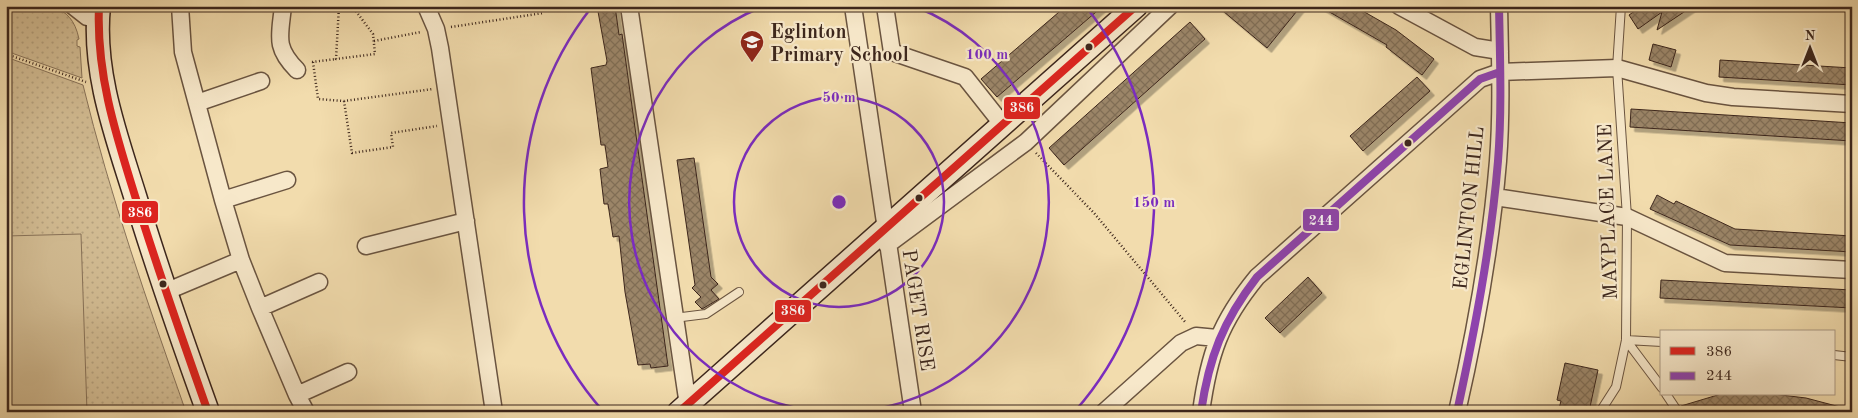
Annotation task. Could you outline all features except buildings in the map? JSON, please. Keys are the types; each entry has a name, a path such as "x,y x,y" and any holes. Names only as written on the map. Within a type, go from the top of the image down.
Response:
{"street":[{"path":"73,6 87,17 98,13 98,52 114,130 165,292 208,412"},
{"path":"180,6 182,52 240,260 306,412"},
{"path":"283,6 280,44 284,57 301,64"},
{"path":"426,6 436,29 446,87 494,412"},
{"path":"629,6 674,318 685,409"},
{"name":"PAGET RISE","path":"853,6 913,412"},
{"path":"885,6 892,52 964,77 1003,125"},
{"path":"685,409 886,237 1003,125 1136,6"},
{"path":"886,237 1026,142 1170,6"},
{"path":"1399,6 1475,47 1500,51"},
{"name":"EGLINTON HILL","path":"1457,412 1483,285 1495,197 1502,6"},
{"path":"1201,412 1207,371 1217,338 1235,304 1257,277 1480,79 1500,72 1617,68 1706,93 1733,97 1852,104"},
{"path":"197,103 261,81"},
{"path":"223,200 287,180"},
{"path":"1495,197 1627,217 1725,263 1852,270"},
{"path":"366,246 466,221"},
{"path":"165,292 240,260"},
{"path":"260,308 319,282"},
{"path":"1104,412 1181,344 1196,336 1217,338"},
{"path":"297,395 348,372"}],"lane":[{"name":"MAYPLACE LANE","path":"1600,412 1616,388 1626,340 1627,217 1617,68 1621,6"},
{"path":"674,318 706,314 739,292"},
{"path":"1626,340 1660,342"},
{"path":"1626,340 1660,385"},
{"path":"1836,355 1852,357"},
{"path":"1667,396 1678,412"}],"path":[{"path":"336,59 339,6"},
{"path":"301,64 375,54 373,34 352,6"},
{"path":"374,41 436,29 543,13 542,6"},
{"path":"6,54 86,82 88,88"},
{"path":"312,62 318,99 344,100 446,87"},
{"path":"344,100 352,153 393,147 391,132 451,124"},
{"path":"1026,142 1094,213 1196,336"}],"shaded area":[{"path":"10,6 44,6 62,11 69,17 75,26 79,39 77,40 77,46 80,47 82,78 6,51 6,8"},
{"path":"6,57 83,85 117,209 186,412 6,412"},
{"path":"81,234 87,412 6,412 6,236"}],"transit line":[{"name":"386","path":"99,6 99,31 104,80 115,128 153,253 208,412"},
{"name":"386","path":"679,412 1136,6"},
{"name":"244","path":"1457,412 1482,287 1495,193 1500,123 1499,6"},
{"name":"244","path":"1201,412 1208,374 1219,340 1235,309 1257,277 1480,79 1500,72"}],"place":[{"name":"Eglinton Primary School","path":"752,63"}]}
